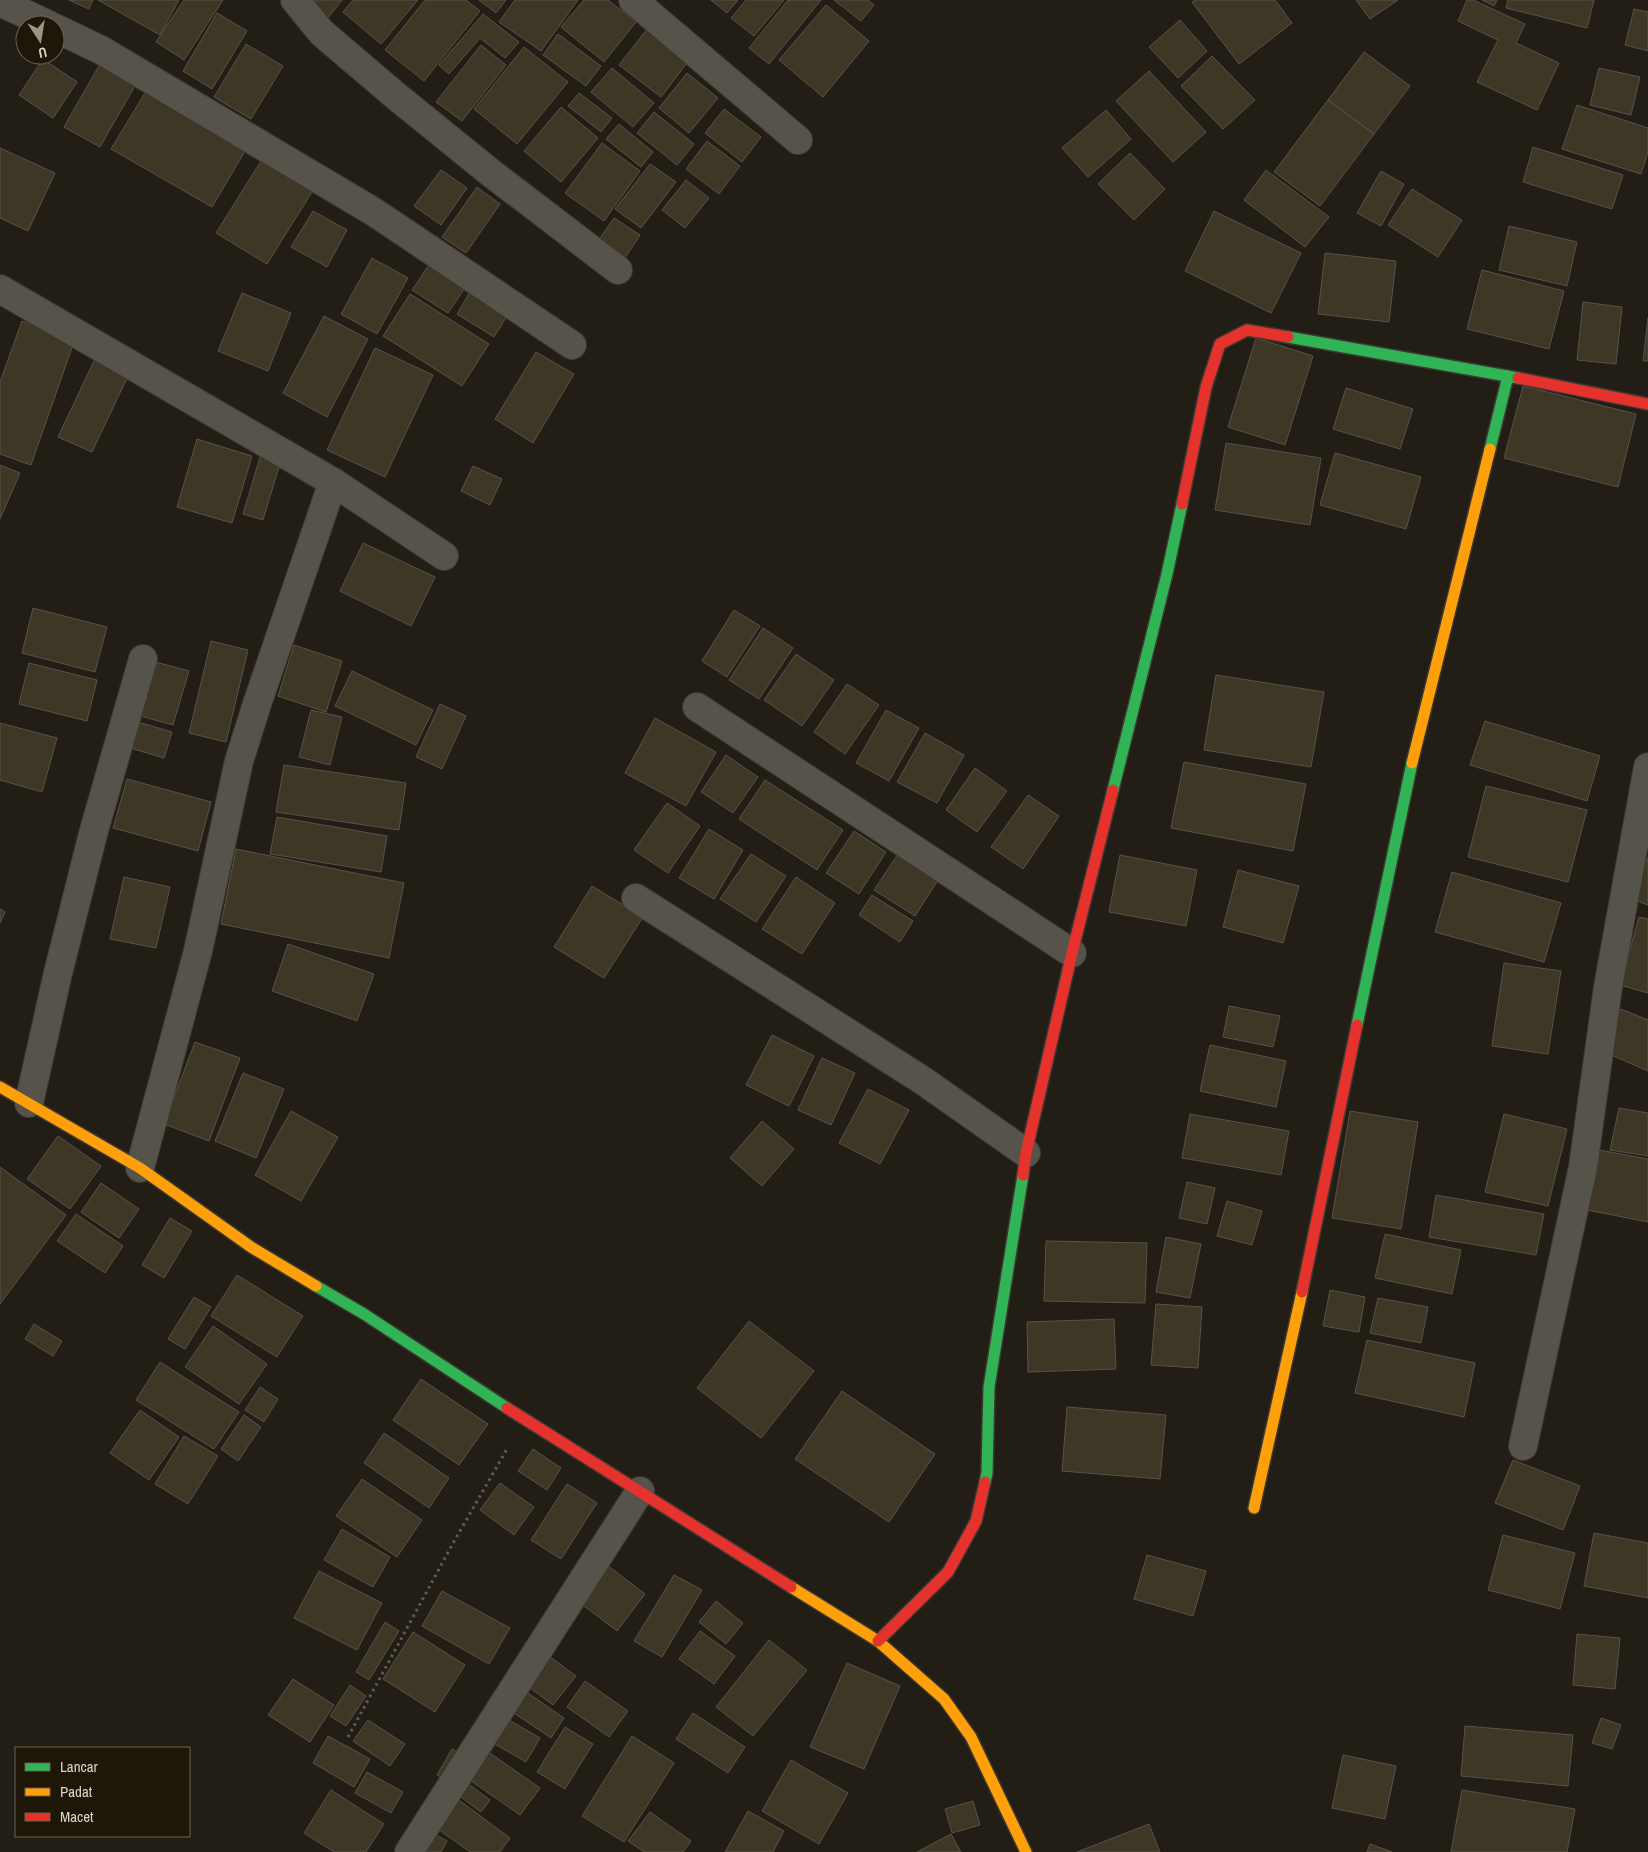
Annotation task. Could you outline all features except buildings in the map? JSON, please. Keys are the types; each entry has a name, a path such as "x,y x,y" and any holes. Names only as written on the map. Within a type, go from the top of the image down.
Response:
{"street":[{"path":"295,0 322,33 389,90 491,173 618,270"},
{"path":"633,0 798,140"},
{"path":"0,2 28,15"},
{"path":"65,33 101,50 374,212 572,345"},
{"path":"0,289 333,482 444,556"},
{"path":"878,1641 948,1572 976,1521 987,1473 989,1387 1026,1153 1072,952 1167,574 1206,387 1220,344 1247,330 1508,376 1648,404"},
{"path":"1254,1508 1309,1258 1410,769 1508,376"},
{"path":"140,1168 198,951 240,761 257,704 333,482"},
{"path":"29,1103 58,973 93,834 143,659"},
{"path":"698,707 1072,952"},
{"path":"1523,1446 1583,1167 1608,987 1648,767"},
{"path":"636,898 922,1080 1026,1153"},
{"path":"0,1087 140,1168 251,1247 364,1314 524,1420 878,1641 944,1699 971,1737 1026,1852"},
{"path":"409,1852 640,1491"}],"path":[{"path":"348,1737 439,1568 524,1420"}],"traffic: fast":[{"path":"1288,337 1518,378"},
{"path":"1490,449 1508,376"},
{"path":"1113,790 1167,574 1182,504"},
{"path":"1357,1025 1412,763"},
{"path":"985,1482 987,1473 989,1387 1023,1175"},
{"path":"316,1286 364,1314 507,1408"}],"traffic: slow":[{"path":"1412,763 1490,449"},
{"path":"0,1087 140,1168 251,1247 316,1286"},
{"path":"1254,1508 1302,1292"},
{"path":"791,1587 878,1641 944,1699 971,1737 1026,1852"}],"traffic: jam":[{"path":"1182,504 1206,387 1220,344 1247,330 1288,337"},
{"path":"1518,378 1648,404"},
{"path":"1023,1175 1026,1153 1072,953 1113,790"},
{"path":"1302,1292 1357,1025"},
{"path":"507,1408 791,1587"},
{"path":"878,1641 948,1572 976,1521 985,1482"}]}
